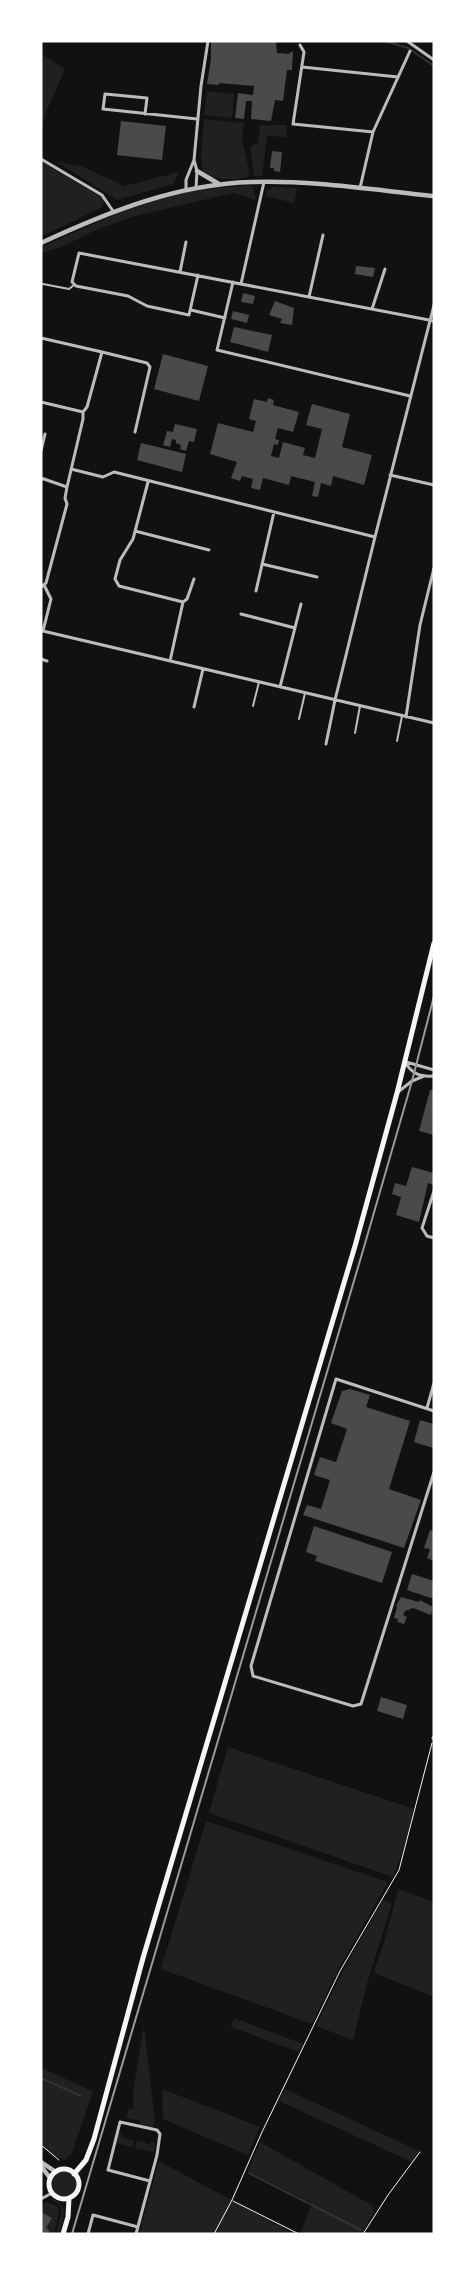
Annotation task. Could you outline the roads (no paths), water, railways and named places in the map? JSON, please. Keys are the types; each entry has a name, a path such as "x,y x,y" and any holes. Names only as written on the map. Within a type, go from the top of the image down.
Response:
{"main road":[{"path":"74,2174 86,2160 94,2139 132,1995 305,1416 397,1093 434,943"},
{"path":"68,2170 74,2174 79,2183 77,2192 69,2198 59,2198 52,2193 49,2186 50,2178 56,2172 68,2170"},
{"path":"63,2234 68,2217 69,2198"}],"street":[{"path":"186,190 186,180 194,160 197,119 208,41"},
{"path":"407,41 434,60"},
{"path":"300,45 304,52 294,124 373,132"},
{"path":"360,188 373,132 410,51"},
{"path":"302,67 398,77"},
{"path":"145,114 146,98 105,94 103,110 197,119"},
{"path":"41,159 102,195 113,211"},
{"path":"194,160 197,171 196,188"},
{"path":"197,171 220,185"},
{"path":"242,284 264,182"},
{"path":"41,243 113,211 186,190 220,185 264,182 360,188 434,196"},
{"path":"309,297 323,236"},
{"path":"180,272 186,242"},
{"path":"198,275 189,315 147,306 128,296 74,285 72,282 79,252 180,272 198,275 434,321"},
{"path":"372,309 385,269"},
{"path":"233,282 217,350 410,396"},
{"path":"326,744 390,475 434,305"},
{"path":"191,310 225,318"},
{"path":"41,338 150,364 134,432"},
{"path":"82,412 87,407 102,352"},
{"path":"41,402 82,412"},
{"path":"82,412 83,418 65,498 67,504 48,580 43,586 51,599 42,633 434,723"},
{"path":"41,451 45,434"},
{"path":"71,469 101,477 114,472 375,537"},
{"path":"390,475 434,485"},
{"path":"41,478 67,487"},
{"path":"148,482 130,547 120,560 115,579 116,584 183,602"},
{"path":"256,591 274,512"},
{"path":"135,531 209,550"},
{"path":"262,564 317,577"},
{"path":"404,716 420,625 434,568"},
{"path":"170,661 183,602 187,599 194,579"},
{"path":"280,687 301,604"},
{"path":"241,614 295,628"},
{"path":"41,659 47,661"},
{"path":"194,707 203,669"},
{"path":"405,1062 434,1070"},
{"path":"405,1062 410,1071 424,1076 434,1076"},
{"path":"397,1093 412,1081 424,1076"},
{"path":"434,1191 422,1228 427,1236 434,1238"},
{"path":"434,1411 336,1379 251,1669 254,1676 350,1706 359,1706 363,1702 434,1472"},
{"path":"427,1408 434,1383"},
{"path":"136,2234 157,2155 159,2132 120,2122 108,2170 150,2181"},
{"path":"41,2162 56,2172"},
{"path":"41,2166 50,2178"},
{"path":"41,2199 52,2193"},
{"path":"88,2234 93,2215 138,2227"}],"lane":[{"path":"43,284 70,289 74,285"},
{"path":"253,706 259,682"},
{"path":"299,719 305,693"},
{"path":"355,733 360,706"},
{"path":"397,741 404,716"}],"waterway":[{"path":"385,41 408,48 434,66"},
{"path":"41,2078 81,2096"},
{"path":"249,2173 361,2230"}],"railway":[{"path":"72,2234 364,1247 412,1081 434,996"}]}
